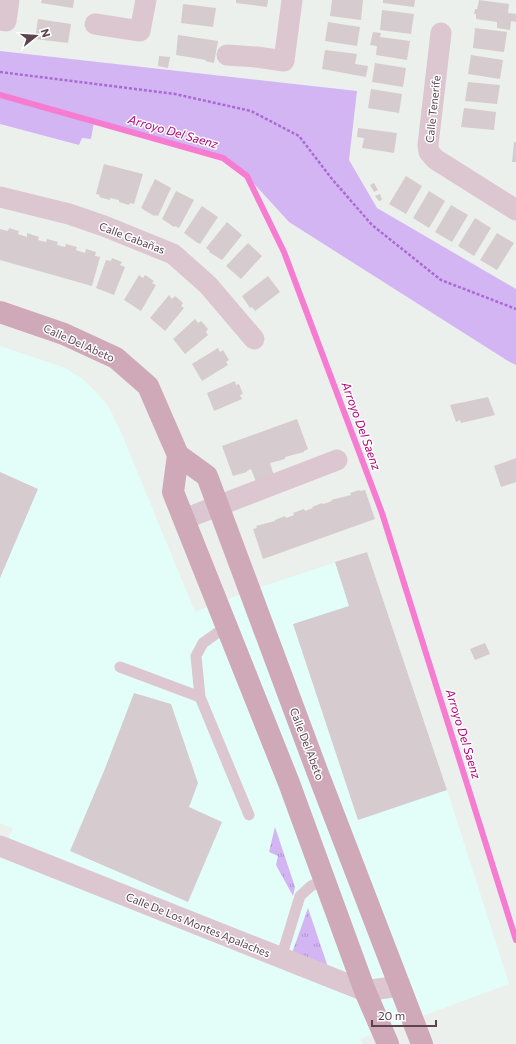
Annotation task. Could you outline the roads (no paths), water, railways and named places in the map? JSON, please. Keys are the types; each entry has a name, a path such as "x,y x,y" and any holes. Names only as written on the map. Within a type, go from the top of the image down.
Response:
{"main road":[{"name":"Calle Del Abeto","path":"0,312 64,334 116,358 148,386 178,455 207,476 422,1044"},
{"path":"178,455 173,492 286,776 365,991 388,1044"}],"street":[{"path":"0,20 6,21 9,0"},
{"path":"95,24 140,30 146,0"},
{"path":"227,54 284,60 292,0"},
{"name":"Calle Tenerife","path":"441,33 428,145 429,152 435,159 516,210"},
{"name":"Calle Cabañas","path":"0,197 69,214 104,226 173,254 208,285 254,340"},
{"path":"184,519 338,460"},
{"name":"Calle De Los Montes Apalaches","path":"0,846 365,991 399,986"}],"lane":[{"path":"227,626 203,643 196,656 200,697 249,815"},
{"path":"120,667 200,697"},
{"path":"281,958 300,896 311,886 324,880"}],"waterway":[{"name":"Arroyo Del Saenz","path":"0,95 223,158 247,176 284,252 382,513 516,940"}]}
